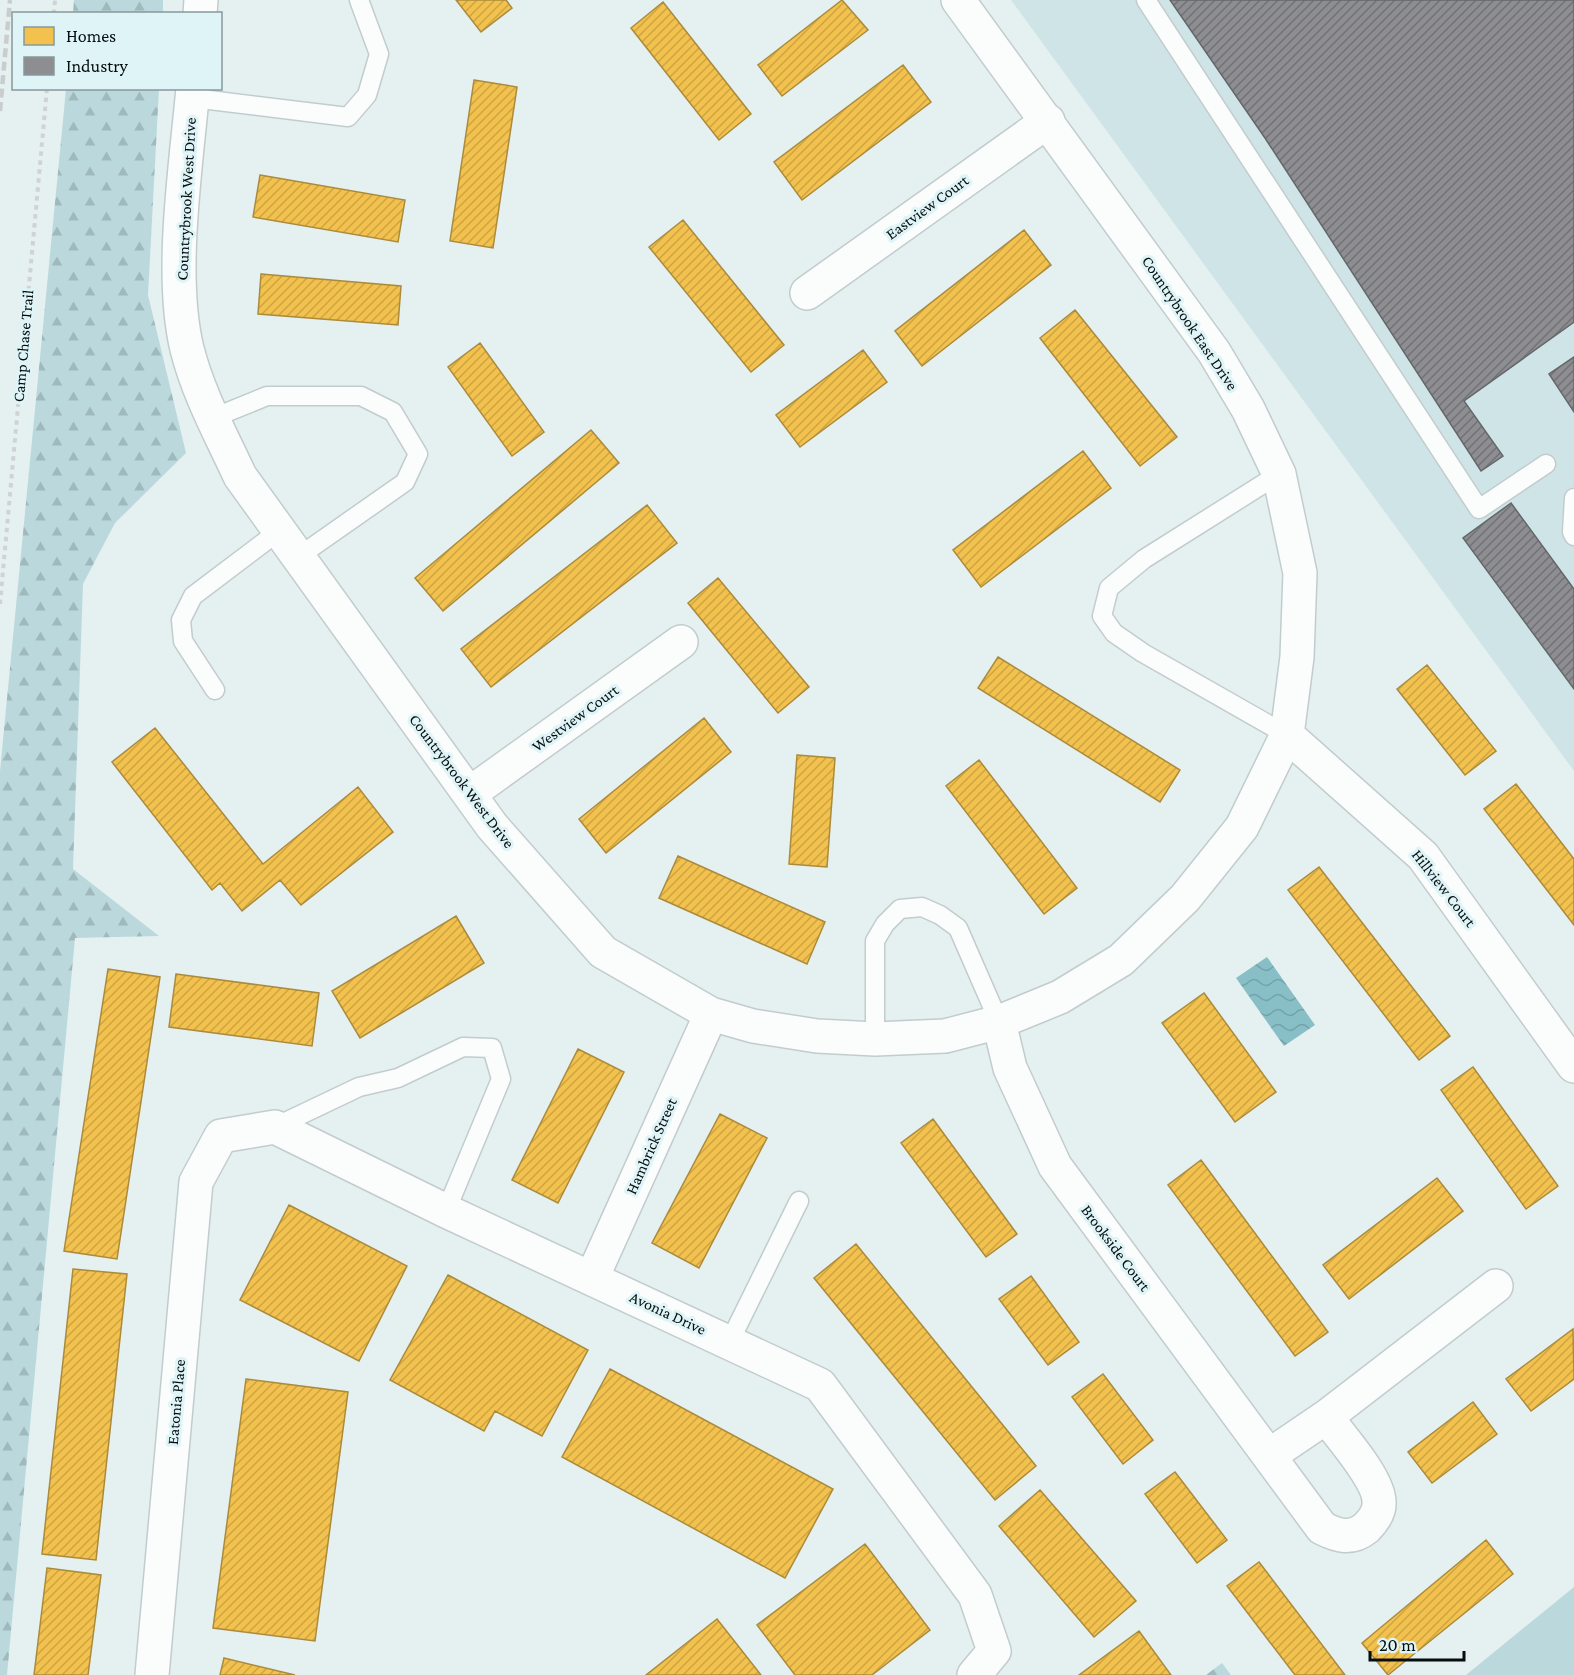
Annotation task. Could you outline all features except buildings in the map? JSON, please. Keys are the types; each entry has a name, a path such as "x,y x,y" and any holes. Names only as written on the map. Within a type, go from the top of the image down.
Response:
{"street":[{"name":"Countrybrook East Drive","path":"958,0 1214,352 1248,409 1279,474 1300,573 1297,657 1287,735 1242,827 1185,898 1121,960"},
{"name":"Countrybrook West Drive","path":"193,93 183,209 180,280 187,348 213,418 240,476 492,826 603,952 711,1014 753,1026 817,1036 875,1039 945,1036 999,1022 1060,998 1121,960"},
{"name":"Eastview Court","path":"807,293 1048,121"},
{"name":"Westview Court","path":"469,794 681,642"},
{"name":"Hillview Court","path":"1287,735 1423,856 1574,1066"},
{"name":"Hambrick Street","path":"592,1278 711,1014"},
{"name":"Brookside Court","path":"999,1022 1010,1068 1054,1166 1322,1528 1339,1536 1358,1534 1372,1522 1380,1504 1376,1486 1326,1417"},
{"name":"Avonia Drive","path":"275,1127 446,1211 820,1385 975,1595 984,1663"},
{"name":"Eatonia Place","path":"152,1675 196,1182 221,1136 275,1127"},
{"path":"1270,1455 1326,1417 1496,1286"}],"lane":[{"path":"193,93 348,117 367,95 379,54 359,0"},
{"path":"1146,0 1479,509 1546,464"},
{"path":"213,418 267,396 361,396 393,412 418,454 405,482 193,596 182,620 183,641 215,690"},
{"path":"1279,474 1144,559 1109,588 1102,616 1114,633 1143,653 1287,735"},
{"path":"1574,498 1572,532 1574,536"},
{"path":"875,1039 875,941 885,924 900,909 922,907 940,915 958,928 999,1022"},
{"path":"275,1127 359,1087 398,1078 463,1047 492,1048 501,1079 446,1211"},
{"path":"729,1343 799,1200"}],"path":[{"name":"Camp Chase Trail","path":"0,604 47,90"}],"shaded area":[{"path":"1011,0 1574,0 1574,771"}],"green space":[{"path":"74,0 163,0 163,12 73,12"},
{"path":"66,90 159,90 148,295 186,453 115,523 83,584 73,869 159,936 75,938 7,1675 0,1675 0,771"},
{"path":"1574,1587 1574,1675 1466,1675"},
{"path":"1222,1663 1231,1675 1206,1675"}],"water":[{"path":"1267,957 1315,1025 1284,1046 1236,978"}],"railway":[{"path":"0,111 10,0"}]}
